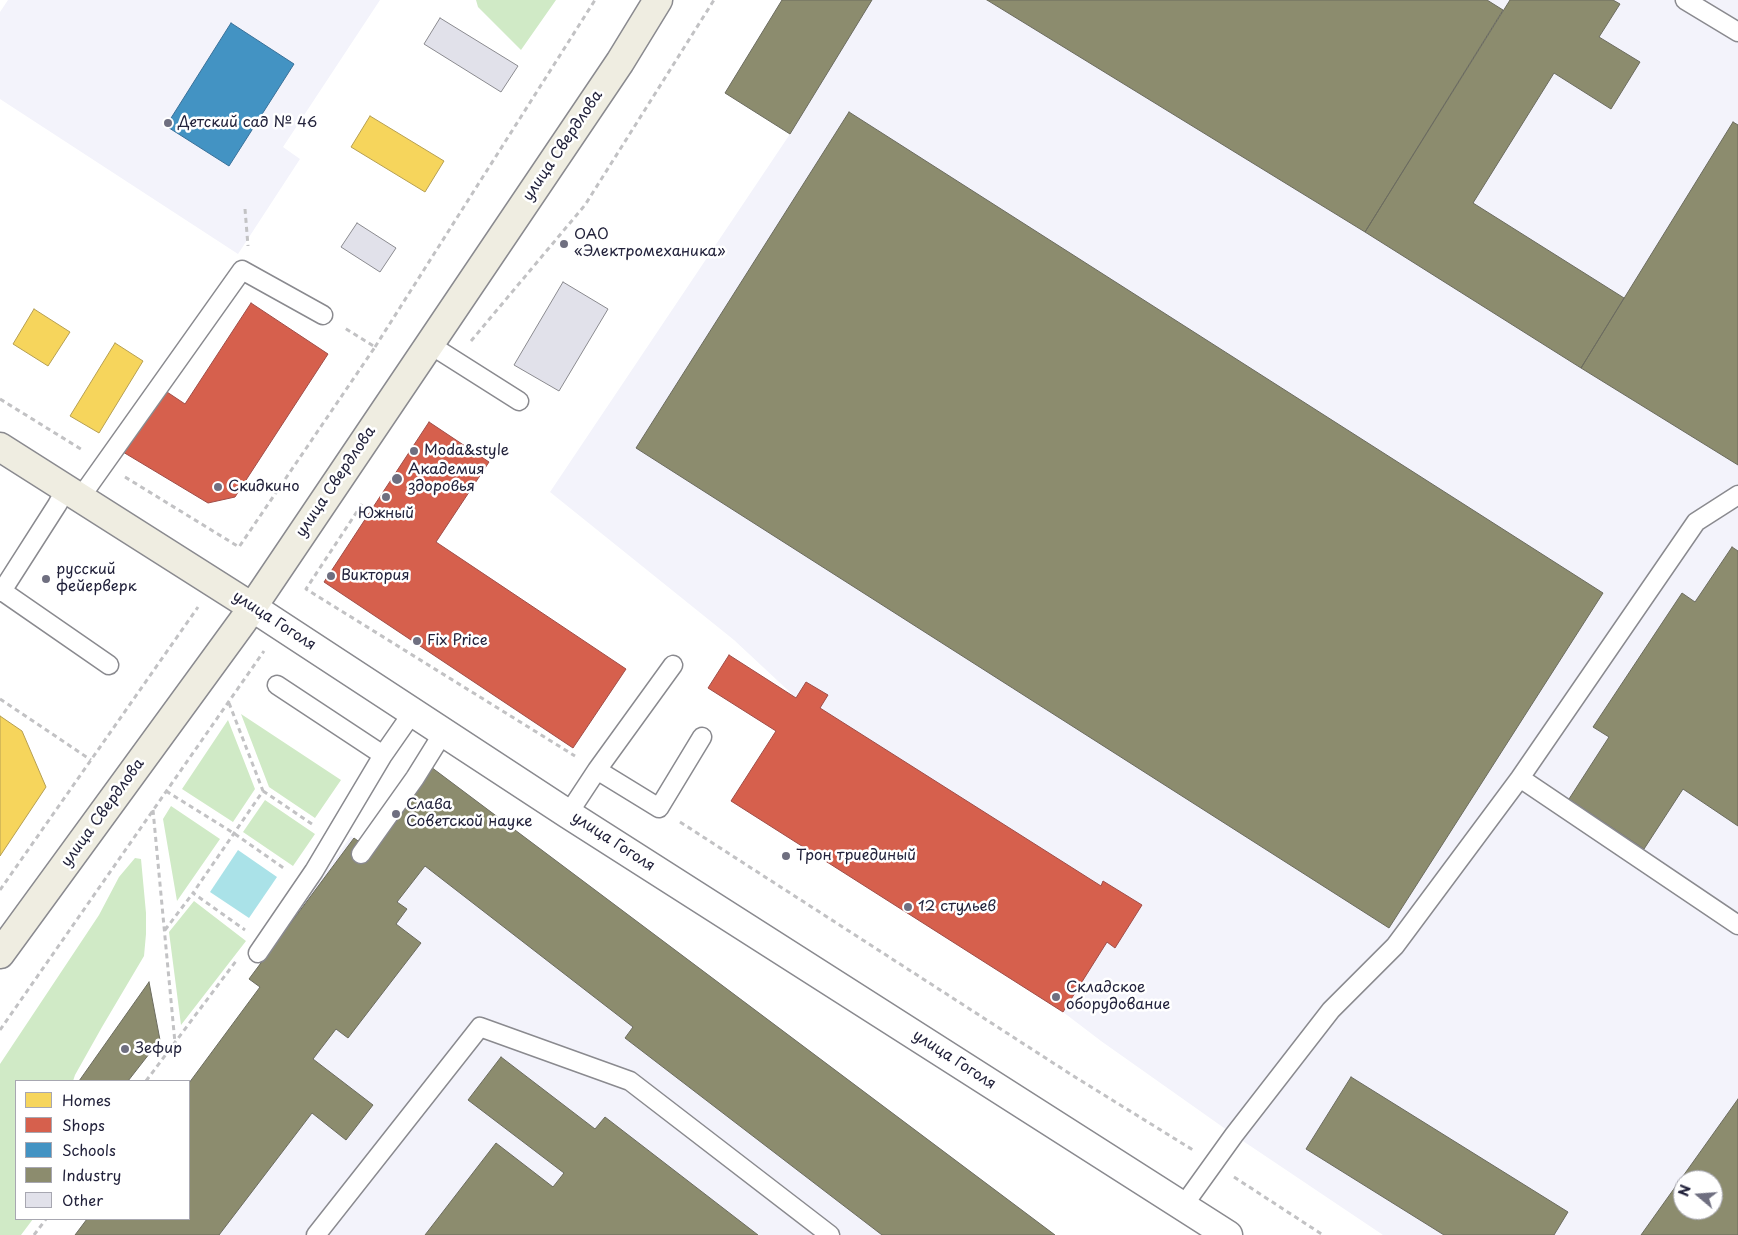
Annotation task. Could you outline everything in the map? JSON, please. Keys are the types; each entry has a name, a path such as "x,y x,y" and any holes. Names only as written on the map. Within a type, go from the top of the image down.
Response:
{"main road":[{"name":"улица Свердлова","path":"0,954 252,607 620,62 658,0"},
{"name":"улица Гоголя","path":"0,447 252,607 568,814 1183,1206 1211,1230"}],"lane":[{"path":"1685,0 1738,32"},
{"path":"110,665 1,592 73,493 242,270 323,315"},
{"path":"429,344 519,401"},
{"path":"1183,1206 1213,1163 1331,1010 1396,946 1520,778 1696,522 1738,495"},
{"path":"568,814 597,770 673,665"},
{"path":"277,685 382,755"},
{"path":"258,953 314,871 382,755 413,712"},
{"path":"360,854 415,778 443,733"},
{"path":"597,770 659,808 702,737"},
{"path":"1520,778 1738,925"},
{"path":"316,1235 480,1028 630,1081 830,1235"}],"path":[{"path":"240,547 375,347 595,0"},
{"path":"455,360 585,205 714,0"},
{"path":"323,315 375,347"},
{"path":"365,499 306,589 597,770"},
{"path":"0,890 199,605"},
{"path":"0,1030 266,648"},
{"path":"0,699 91,760"},
{"path":"228,703 263,791 317,828"},
{"path":"166,791 288,870"},
{"path":"164,930 193,893 263,791"},
{"path":"659,808 1213,1163 1322,1235"},
{"path":"153,810 175,1043"},
{"path":"193,893 246,931"},
{"path":"147,1080 237,960"},
{"path":"34,1235 45,1220"}],"shaded area":[{"name":"Детский сад № 46","path":"8,0 380,0 283,147 300,159 238,254 0,99 0,12"},
{"path":"782,0 1738,0 1738,1235 1383,1235 1234,1135 1063,1012 731,801 776,731 708,688 729,655 793,695 734,640 550,492 790,134 725,93"},
{"path":"431,767 1055,1235 75,1235 86,1220 190,1220 190,1082 260,988 249,979 351,836 368,849"}],"green space":[{"path":"476,0 556,0 521,50 478,7"},
{"path":"241,714 341,780 315,818 269,787"},
{"path":"228,720 255,789 233,822 182,789"},
{"path":"265,800 315,834 293,866 243,832"},
{"path":"171,806 220,839 177,901 163,819"},
{"path":"135,858 141,859 146,913 144,956 73,1080 15,1080 15,1220 32,1220 21,1235 0,1235 0,1064 99,915 119,877"},
{"path":"194,901 246,941 181,1025 169,932"}],"water":[{"path":"238,850 277,877 249,918 210,892"}],"building: Homes":[{"path":"370,116 444,161 425,192 351,147"},
{"path":"34,309 70,332 48,366 13,344"},
{"path":"115,343 143,361 99,433 70,416"},
{"path":"0,716 22,731 46,787 0,856"}],"building: Shops":[{"path":"251,303 328,354 235,497 208,503 123,452 164,390 185,404"},
{"path":"429,422 489,462 436,542 626,669 573,748 324,582"},
{"path":"729,655 796,698 806,682 828,695 820,708 1101,886 1103,881 1142,905 1115,948 1107,942 1063,1012 731,801 776,731 708,688"}],"building: Schools":[{"path":"231,23 294,64 229,166 166,126"}],"building: Industry":[{"path":"782,0 872,0 790,134 725,93"},
{"path":"987,0 1487,0 1503,10 1365,232"},
{"path":"1510,0 1613,0 1620,4 1599,37 1640,62 1611,109 1554,73 1473,203 1624,298 1581,368 1365,232"},
{"path":"849,112 1603,593 1389,928 636,448"},
{"path":"1733,122 1738,125 1738,465 1581,368"},
{"path":"1732,547 1738,551 1738,826 1683,789 1644,849 1569,799 1609,737 1593,727 1682,593 1695,602"},
{"path":"431,767 1055,1235 882,1235 625,1038 633,1027 425,866 397,902 407,909 396,924 421,943 348,1038 336,1029 313,1059 373,1105 346,1140 312,1113 219,1235 75,1235 86,1220 190,1220 190,1082 260,987 249,979 354,838 369,849"},
{"path":"149,982 160,1040 129,1080 80,1080"},
{"path":"501,1057 595,1129 605,1117 758,1235 425,1235 496,1143 553,1187 564,1173 468,1100"},
{"path":"1351,1077 1568,1212 1554,1235 1444,1235 1306,1149"},
{"path":"1738,1099 1738,1235 1641,1235 1673,1190 1673,1220 1723,1220 1723,1170 1687,1170"}],"building: Other":[{"path":"440,18 518,66 501,92 424,44"},
{"path":"357,223 396,248 380,272 341,247"},
{"path":"563,282 608,309 559,391 514,365"}],"place":[{"name":"Детский сад № 46","path":"168,123"},
{"name":"ОАО «Электромеханика»","path":"564,244"},
{"name":"Moda&style","path":"414,451"},
{"name":"Академия здоровья","path":"397,479"},
{"name":"Скидкино","path":"218,487"},
{"name":"Южный","path":"386,497"},
{"name":"Виктория","path":"331,576"},
{"name":"русский фейерверк","path":"46,579"},
{"name":"Fix Price","path":"417,641"},
{"name":"Слава Советской науке","path":"396,814"},
{"name":"Трон триединый","path":"786,856"},
{"name":"12 стульев","path":"908,907"},
{"name":"Складское оборудование","path":"1056,997"},
{"name":"Зефир","path":"125,1049"}]}
